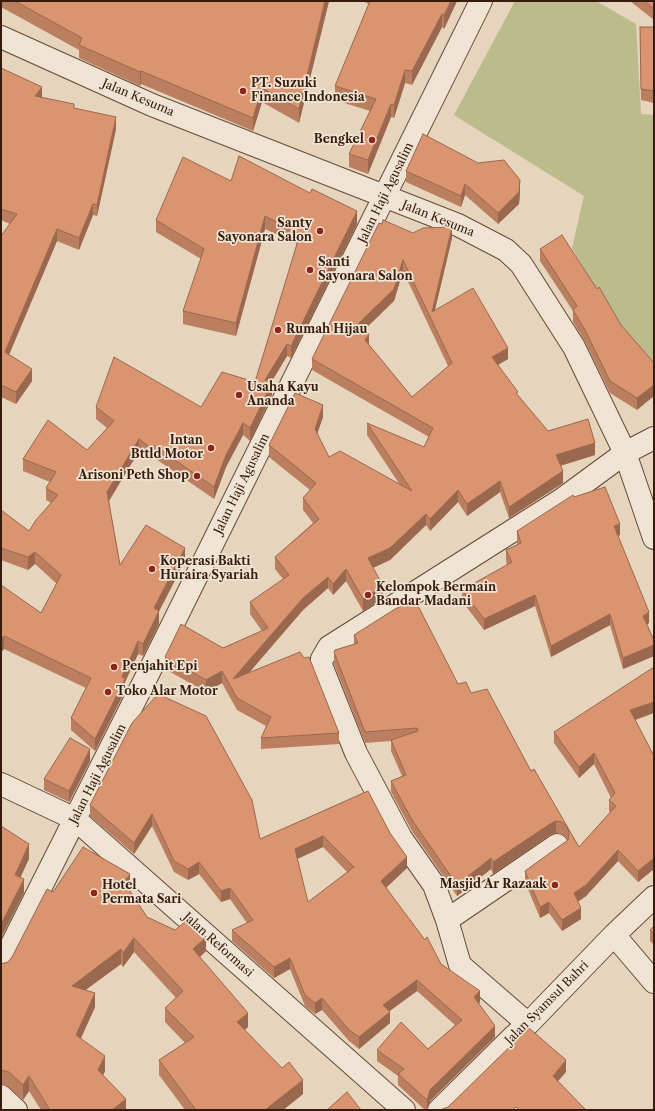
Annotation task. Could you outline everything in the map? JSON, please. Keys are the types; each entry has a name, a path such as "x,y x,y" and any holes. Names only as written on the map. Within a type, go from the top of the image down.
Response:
{"street":[{"name":"Jalan Haji Agusalim","path":"1,966 481,1"},
{"name":"Jalan Kesuma","path":"1,37 152,105 458,225 506,250 521,264 574,347 625,453 654,538"},
{"path":"528,1024 460,966 447,920 434,885 401,838 356,753 321,664 322,659 329,647 561,500 625,453 654,438"},
{"name":"Jalan Reformasi","path":"1,784 75,819 404,1110"},
{"path":"447,920 557,845"},
{"name":"Jalan Syamsul Bahri","path":"439,1110 528,1024 654,896"},
{"path":"614,935 654,982"},
{"path":"1,1096 16,1110"}],"green space":[{"path":"515,1 596,1 636,24 641,114 654,115 654,385 572,248 584,196 454,115"}],"building":[{"path":"15,1 325,1 299,109 262,88 253,118 141,71 140,72 79,45 82,38"},
{"path":"370,1 451,1 444,15 442,14 412,71 405,70 394,105 391,104 368,160 349,154 376,99 335,86"},
{"path":"645,1 654,1 654,9"},
{"path":"640,27 654,27 654,91 641,89"},
{"path":"1,68 42,87 35,96 74,104 74,108 116,117 97,205 93,204 79,238 57,229 5,352 32,369 16,392 1,385 1,236 17,214 1,209"},
{"path":"423,134 478,163 504,160 520,180 519,192 498,213 465,184 461,196 406,171"},
{"path":"239,156 310,193 312,189 357,211 291,346 287,344 265,380 272,383 250,428 243,423 226,455 214,487 153,445 151,448 139,439 107,492 120,565 146,525 185,548 154,608 159,611 143,644 138,641 122,677 125,679 95,739 71,718 91,678 4,636 1,640 1,585 41,613 61,575 35,552 28,557 1,548 1,510 29,531 36,520 58,495 46,488 56,472 23,459 48,420 87,450 114,421 96,407 114,357 201,407 222,372 255,382 300,234 265,216 236,323 183,311 204,249 156,220 183,157 231,181"},
{"path":"383,220 413,233 423,228 452,227 432,312 473,288 508,348 492,357 518,392 516,393 548,431 588,419 595,443 556,455 563,471 509,507 500,481 467,504 458,490 430,519 426,514 390,548 368,558 383,586 363,599 346,569 333,584 328,577 303,598 233,679 300,652 304,658 309,657 339,733 261,738 271,717 237,698 222,671 206,680 165,657 181,624 223,648 268,628 250,602 289,575 275,557 319,519 303,498 316,483 269,445 295,393 323,405 315,429 329,457 340,451 412,491 367,423 424,447 433,428 312,359 379,223 382,224","holes":["403,260 452,363 412,397 365,340 369,334 356,326 394,289"]},
{"path":"562,235 597,289 599,287 621,325 654,363 654,385 637,398 610,381 585,330 573,310 577,306 540,249"},
{"path":"605,487 620,524 614,526 649,612 643,616 654,640 654,645 623,658 610,614 551,646 535,595 484,619 462,590 512,562 506,550 521,543 517,531 573,495 574,497"},
{"path":"415,600 458,684 466,682 471,693 487,689 531,771 534,769 579,847 616,806 609,800 615,793 594,753 579,767 554,732 654,667 654,702 630,710 654,756 654,858 638,871 618,850 586,885 574,893 581,908 562,920 549,902 540,907 525,871 568,840 569,833 567,827 562,822 556,821 550,824 493,862 491,858 457,885 412,820 391,781 406,775 391,740 418,731 417,728 365,732 334,652 335,650 358,643 354,635 395,609"},
{"path":"158,694 206,716 252,800 260,839 368,791 390,833 407,857 381,881 425,940 427,937 441,964 480,991 474,997 495,1026 430,1090 427,1100 398,1074 404,1069 377,1050 401,1022 428,1049 462,1020 417,980 383,1005 390,1012 359,1037 349,1030 322,998 315,1003 305,995 290,958 274,967 232,930 253,920 230,888 221,891 199,862 188,869 174,861 152,814 134,843 90,805 132,723","holes":["323,836 354,867 308,902 295,849"]},
{"path":"70,738 90,749 69,791 44,779"},
{"path":"1,826 29,844 15,875 24,879 1,924"},
{"path":"83,847 130,874 124,882 147,917 175,930 187,920 206,937 193,949 248,1013 237,1022 282,1068 289,1062 303,1080 265,1110 196,1110 159,1060 194,1037 165,1008 183,991 134,938 123,953 121,949 72,986 95,993 76,1035 105,1056 98,1070 126,1099 112,1110 50,1110 29,1076 23,1085 9,1072 1,1070 1,964 8,962 12,957 47,889 53,892"},
{"path":"654,926 654,934 650,930"},
{"path":"529,1028 566,1060 553,1076 585,1109 584,1110 519,1110 516,1107 512,1110 440,1110 448,1107"},
{"path":"347,1092 361,1110 327,1110"}],"place":[{"name":"PT. Suzuki Finance Indonesia","path":"243,91"},
{"name":"Bengkel","path":"372,140"},
{"name":"Santy Sayonara Salon","path":"320,231"},
{"name":"Santi Sayonara Salon","path":"310,270"},
{"name":"Rumah Hijau","path":"278,330"},
{"name":"Usaha Kayu Ananda","path":"239,395"},
{"name":"Intan Bttld Motor","path":"211,448"},
{"name":"Arisoni Peth Shop","path":"197,476"},
{"name":"Koperasi Bakti Huraira Syariah","path":"152,569"},
{"name":"Kelompok Bermain Bandar Madani","path":"368,595"},
{"name":"Penjahit Epi","path":"114,667"},
{"name":"Toko Alar Motor","path":"108,692"},
{"name":"Masjid Ar Razaak","path":"555,885"},
{"name":"Hotel Permata Sari","path":"94,893"}]}
